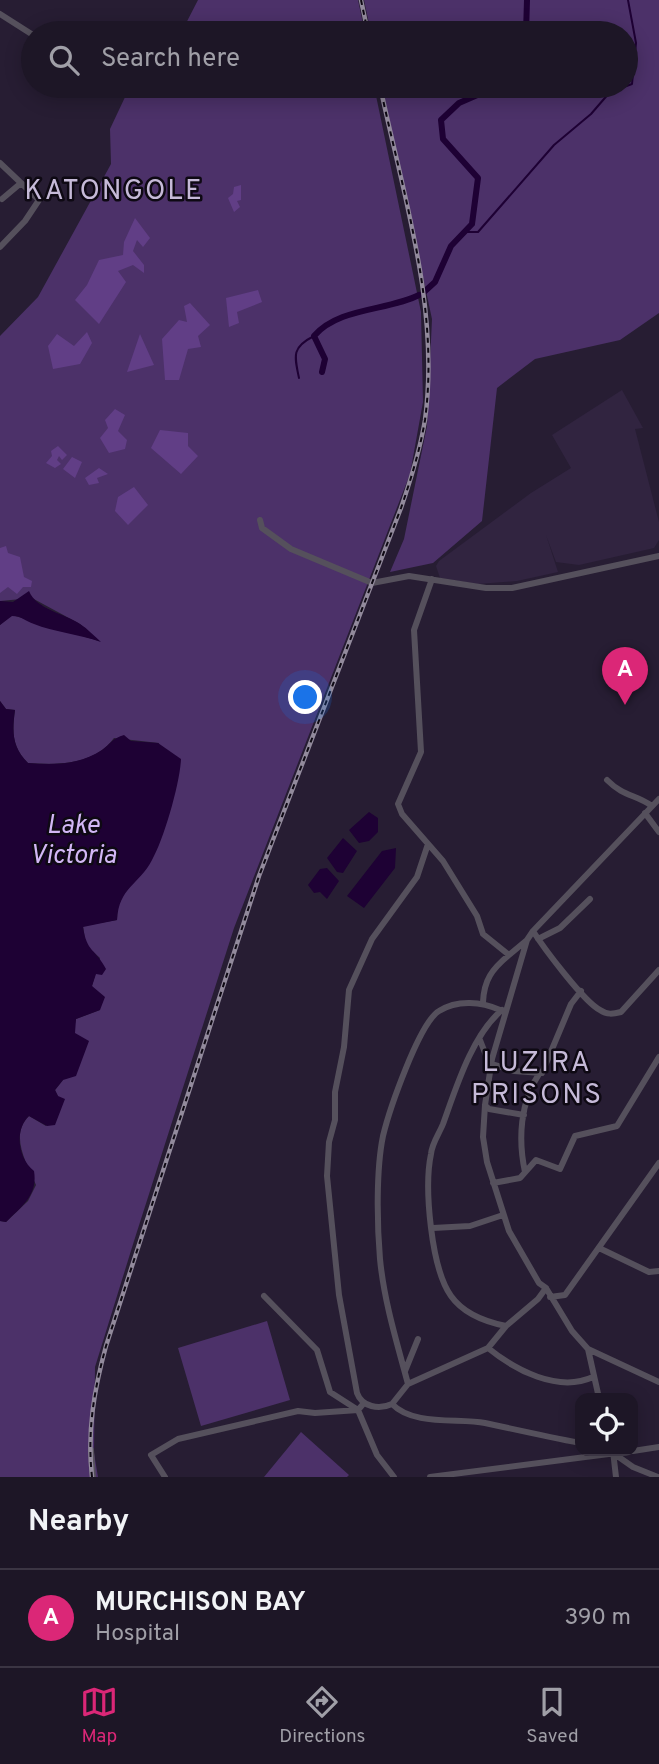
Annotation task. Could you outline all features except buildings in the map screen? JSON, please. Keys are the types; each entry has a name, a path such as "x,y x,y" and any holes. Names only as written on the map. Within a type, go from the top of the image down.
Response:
{"street":[{"path":"0,14 21,27"},
{"path":"0,163 39,200 25,221 0,247"},
{"path":"2,199 21,183"},
{"path":"260,520 262,528 291,549 372,583 409,576 486,588 512,588 659,556"},
{"path":"432,579 414,631 421,752 398,804 402,814 428,844 470,904 483,934 509,955"},
{"path":"607,780 624,795 638,797 652,806"},
{"path":"659,799 527,940 503,1010 485,1105 483,1137 503,1215 522,1256 563,1313 572,1331 587,1349 659,1382"},
{"path":"645,813 659,832"},
{"path":"428,844 417,877 372,939 349,990 344,1047 335,1092 335,1120 328,1150 339,1295 357,1393 364,1403 378,1407 392,1404 408,1384 488,1348 506,1326 538,1299 545,1288"},
{"path":"538,939 561,928 590,899"},
{"path":"533,931 598,1010 617,1013 634,1001 659,970"},
{"path":"483,1002 490,973 527,940"},
{"path":"525,1172 520,1138 533,1086 550,1061 571,1004 582,991"},
{"path":"408,1384 392,1325 380,1258 383,1137 403,1078 430,1019 451,1005 483,1002 503,1010"},
{"path":"503,1010 480,1040 462,1073 431,1150 429,1169 438,1265 450,1296 461,1308 491,1324 506,1326"},
{"path":"480,1040 487,1058 492,1061 539,1074"},
{"path":"493,1183 517,1180 536,1160 559,1169 575,1136 617,1126 659,1057"},
{"path":"531,1073 533,1086"},
{"path":"485,1105 489,1109 524,1115"},
{"path":"563,1313 565,1294 659,1163"},
{"path":"433,1228 470,1226 503,1215"},
{"path":"599,1248 649,1272 659,1270"},
{"path":"550,1297 565,1294"},
{"path":"264,1296 317,1350 334,1396 358,1410 377,1455 394,1477"},
{"path":"405,1371 418,1339"},
{"path":"488,1348 533,1376 579,1383 593,1377"},
{"path":"587,1349 598,1393"},
{"path":"165,1477 151,1455 178,1439 298,1411 315,1413 358,1410 364,1403"},
{"path":"392,1404 397,1409 414,1415 481,1423 575,1442"},
{"path":"638,1450 659,1447"},
{"path":"91,1450 93,1477"},
{"path":"430,1477 584,1456"},
{"path":"613,1456 616,1477"},
{"path":"618,1456 633,1467 658,1477"}],"shaded area":[{"path":"198,0 358,0 362,21 187,21"},
{"path":"364,0 659,0 659,313 620,340 535,359 497,388 482,521 433,563 390,572 404,539 427,426 432,319 385,98 638,98 638,21 368,21"},
{"path":"125,98 376,98 421,312 423,402 410,474 234,928 95,1367 94,1453 98,1477 0,1477 0,1221 6,1222 28,1201 36,1185 20,1141 23,1124 29,1116 46,1126 58,1096 55,1090 63,1080 76,1019 100,1010 92,986 100,958 86,945 83,926 117,920 118,902 130,886 159,743 114,738 106,747 86,758 64,763 28,763 16,745 15,710 6,709 0,701 0,625 12,615 99,641 80,624 32,598 0,601 0,336 38,297 111,164 110,129"},
{"path":"241,185 241,200 237,201 240,207 234,212 228,198 233,194 234,187"},
{"path":"135,218 150,238 143,247 137,240 133,251 144,265 144,273 133,265 118,271 126,282 99,324 75,300 87,285 99,260 123,255 124,242"},
{"path":"258,290 262,302 237,312 239,323 229,327 226,298"},
{"path":"190,303 210,325 198,336 201,347 188,349 179,380 165,380 162,339 179,320 187,322 184,306"},
{"path":"87,332 92,343 80,364 53,369 48,346 57,334 74,346"},
{"path":"140,334 154,365 127,372"},
{"path":"622,390 643,428 635,429 659,522 659,540 654,548 579,565 556,562 546,535 558,572 517,581 478,584 440,578 436,566 439,561 531,493 571,468 552,435"},
{"path":"115,409 125,415 118,431 127,440 125,449 109,453 100,438 108,428 105,420"},
{"path":"160,430 188,433 188,446 198,456 181,474 151,448"},
{"path":"58,446 67,455 62,460 59,456 57,460 61,464 55,468 46,463 52,456 51,451"},
{"path":"72,457 82,462 75,478 63,469"},
{"path":"99,468 108,474 97,478 99,483 89,485 85,478"},
{"path":"134,487 148,505 128,525 115,511 118,497"},
{"path":"6,546 8,553 20,557 24,577 32,581 31,587 23,587 17,594 8,587 0,593 0,548"},
{"path":"267,1321 290,1400 201,1426 178,1348"},
{"path":"301,1432 349,1475 264,1477"}],"water":[{"path":"29,591 38,603 74,620 101,642 41,627 15,616 0,625 0,601 13,602"},
{"name":"Lake Victoria","path":"0,701 6,709 15,710 14,739 28,763 57,764 85,759 124,735 131,741 158,743 181,759 171,811 161,839 147,868 121,900 117,920 83,927 89,946 106,969 102,975 96,974 92,986 105,997 100,1010 76,1019 75,1033 89,1041 76,1076 63,1080 55,1090 58,1096 65,1099 55,1125 47,1126 29,1116 24,1122 20,1136 21,1152 34,1171 34,1187 28,1200 6,1222 0,1221"},
{"path":"369,812 378,818 378,832 369,841 359,843 349,830"},
{"path":"343,838 357,851 343,873 337,872 327,858"},
{"path":"396,848 395,868 364,908 347,896 382,851"},
{"path":"327,868 339,881 327,899 320,892 314,893 308,885 320,869"}],"waterway":[{"path":"526,21 527,0"},
{"path":"628,0 632,21"},
{"path":"424,292 435,282 451,246 472,224 478,178 443,139 441,120 459,103 470,98"},
{"path":"464,232 478,232 554,145 591,114 605,98"},
{"path":"322,372 325,359 314,336 324,327 350,315 419,295"},
{"path":"299,378 296,352 314,336"}],"railway":[{"path":"361,0 365,21"},
{"path":"92,1477 90,1443 93,1411 106,1346 259,876 401,508 423,431 428,378 428,336 423,294 417,251 383,98"}],"place":[{"name":"MURCHISON BAY","path":"625,705"}],"district":[{"name":"KATONGOLE","path":"114,189"},
{"name":"LUZIRA PRISONS","path":"537,1077"}]}
